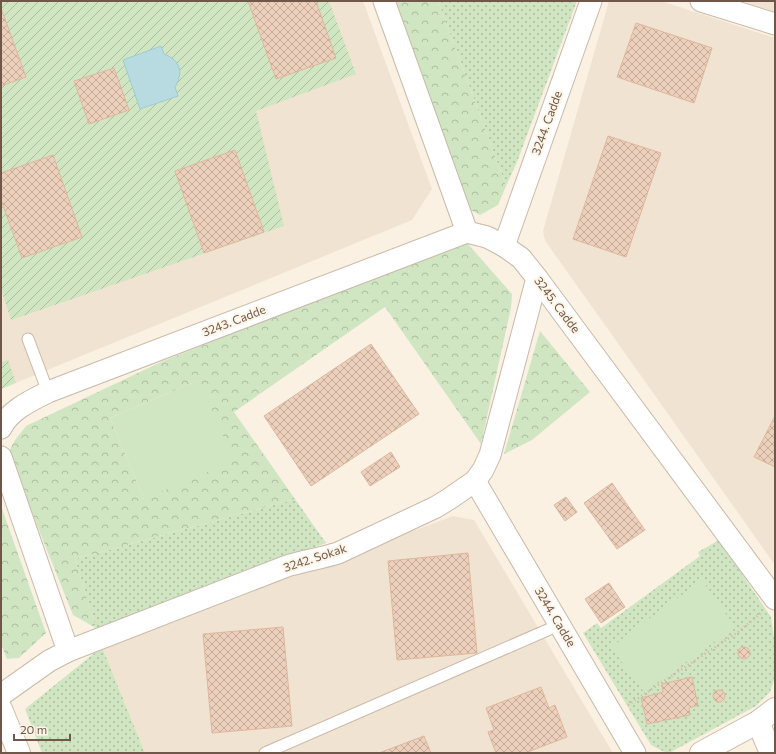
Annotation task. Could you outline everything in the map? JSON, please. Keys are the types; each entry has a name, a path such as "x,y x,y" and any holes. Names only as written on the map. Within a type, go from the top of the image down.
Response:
{"street":[{"path":"384,1 467,232"},
{"name":"3244. Cadde","path":"504,246 591,1"},
{"path":"701,1 775,24"},
{"name":"3245. Cadde","path":"467,232 487,237 504,246 521,258 770,604"},
{"name":"3243. Cadde","path":"4,424 19,408 48,392 467,232"},
{"name":"3242. Sokak","path":"1,695 49,661 68,651 287,566 338,553 436,507 475,481 483,470 490,455 536,278"},
{"path":"1,457 68,651"},
{"name":"3244. Cadde","path":"475,481 635,753"},
{"path":"1,709 19,753"},
{"path":"701,753 758,722 775,709"},
{"path":"758,722 771,753"}],"lane":[{"path":"28,339 48,392"},
{"path":"265,753 559,624"}],"path":[{"path":"613,715 738,632 770,604"}],"shaded area":[{"path":"1,1 363,1 432,189 412,220 1,389"},
{"path":"609,1 661,1 775,38 775,565 546,242 544,237 543,231"},
{"path":"741,1 775,1 775,12"},
{"path":"453,516 474,520 613,753 145,753 102,647"}],"green space":[{"path":"1,1 329,1 356,74 256,111 284,226 11,320 1,289"},
{"path":"393,1 438,1 506,186 498,205 480,215 467,208"},
{"path":"438,1 577,1 517,162 506,186"},
{"path":"458,244 468,244 512,294 511,308 481,444 385,307 234,412 295,499 75,559 96,628 73,615 8,453 15,440 26,426 161,362","holes":["199,380 144,499 110,418"]},
{"path":"540,331 590,392 532,440 504,454"},
{"path":"8,360 16,383 1,389 1,362"},
{"path":"199,380 234,461 144,499 110,418"},
{"path":"295,499 326,543 96,628 75,559"},
{"path":"1,506 46,633 19,658 7,659 1,644"},
{"path":"719,540 771,617 775,643 775,677 770,692 756,706 669,753 651,745 583,633 597,623 601,628 700,556 698,552"},
{"path":"702,580 735,627 644,692 611,647"},
{"path":"102,647 145,753 42,753 25,709"}],"water":[{"path":"161,46 164,54 174,60 179,67 180,72 178,82 175,87 178,96 140,109 123,60"}],"building":[{"path":"248,1 316,1 336,58 276,79"},
{"path":"1,8 26,77 1,86"},
{"path":"636,23 712,48 694,103 617,77"},
{"path":"114,68 129,110 89,124 74,81"},
{"path":"608,136 661,153 626,257 573,239"},
{"path":"235,150 264,232 204,253 175,171"},
{"path":"53,155 82,237 22,258 1,200 1,173"},
{"path":"371,344 419,414 311,486 264,416"},
{"path":"775,416 775,467 754,457"},
{"path":"391,452 400,467 370,486 361,472"},
{"path":"612,483 645,530 617,549 584,503"},
{"path":"566,497 577,512 565,521 554,505"},
{"path":"468,553 477,653 397,660 388,561"},
{"path":"609,583 625,607 601,623 585,599"},
{"path":"283,627 292,726 212,733 203,634"},
{"path":"742,647 746,647 750,653 746,659 742,659 738,655 738,651"},
{"path":"692,677 698,705 689,708 690,715 647,724 641,698 663,692 662,684"},
{"path":"541,687 549,708 555,705 567,737 525,753 496,753 488,732 494,730 486,708"},
{"path":"717,690 721,690 725,696 721,702 717,702 713,698 713,694"},
{"path":"424,736 431,753 379,753"}]}
